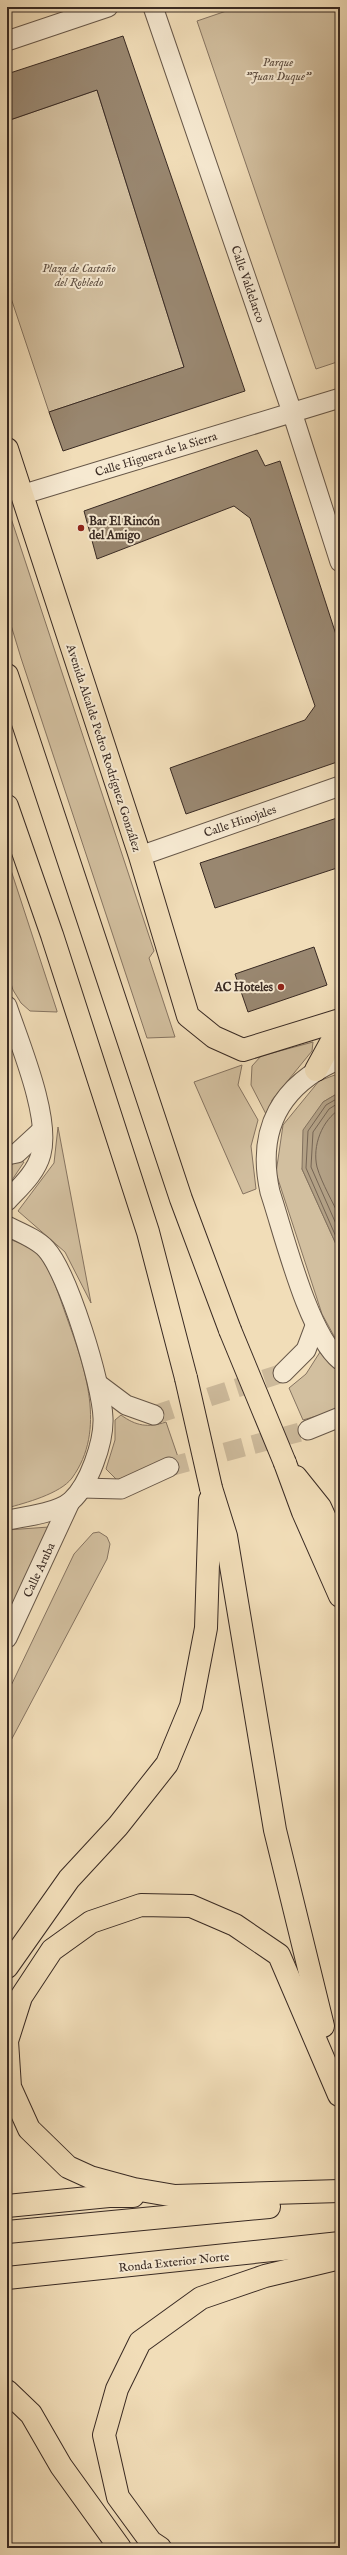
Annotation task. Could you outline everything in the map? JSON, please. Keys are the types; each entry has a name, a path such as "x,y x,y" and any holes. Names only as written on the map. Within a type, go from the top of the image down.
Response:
{"main road":[{"name":"Avenida Alcalde Pedro Rodríguez González","path":"7,449 140,856 188,1016 214,1037 243,1050 340,1020"},
{"path":"7,675 181,1199 230,1330 285,1463 311,1509 340,1551"},
{"path":"7,806 52,935 148,1232 186,1378 211,1488 217,1537 275,1830 340,2096"},
{"path":"316,1070 340,1026"},
{"path":"311,1509 340,1596"},
{"path":"7,1967 69,1880 118,1826 166,1764 191,1706 206,1628 217,1537"},
{"path":"175,2196 134,2189 97,2179 68,2167 29,2129 10,2087 7,2041 21,1997 52,1950 91,1922 141,1905 191,1906 236,1925 273,1950 279,1955 303,2006 340,2096"},
{"path":"7,2206 109,2196 175,2196 340,2191"},
{"path":"7,2232 340,2199"},
{"name":"Ronda Exterior Norte","path":"7,2278 227,2257 340,2243"},
{"path":"160,2548 151,2542 118,2497 104,2436 117,2389 140,2342 201,2298 265,2276 340,2258"},
{"path":"7,2391 31,2414 61,2466 120,2548"}],"street":[{"path":"7,41 108,7"},
{"name":"Calle Valdelarco","path":"153,7 292,412 340,562"},
{"name":"Calle Higuera de la Sierra","path":"21,495 340,398"},
{"name":"Calle Hinojales","path":"140,856 340,786"},
{"path":"7,1006 36,1095 42,1130 41,1154 28,1180 7,1200"},
{"path":"340,1060 316,1070 284,1101 271,1124 266,1165 270,1192 315,1326 332,1353 340,1360"},
{"path":"7,1155 17,1153 42,1130"},
{"path":"7,1226 46,1248 58,1266 67,1288 98,1384 103,1419 97,1453 82,1488 70,1502 40,1514 7,1520"},
{"path":"283,1373 306,1350 315,1326"},
{"path":"98,1384 126,1405 154,1415"},
{"path":"308,1430 340,1417"},
{"path":"82,1488 121,1489 170,1467"},
{"name":"Calle Aruba","path":"7,1638 70,1502"}],"green space":[{"name":"Parque \"Juan Duque\"","path":"238,7 340,7 340,361 316,369 197,21"},
{"name":"Plaza de Castaño del Robledo","path":"97,90 184,367 49,412 7,286 7,121"},
{"path":"7,506 154,951 149,958 175,1037 147,1038 21,658 7,612"},
{"path":"7,858 57,1012 30,1011 21,1003 13,990 7,971"},
{"path":"313,1042 312,1051 272,1100 267,1116 251,1085 252,1066 261,1056"},
{"path":"242,1065 238,1085 258,1120 251,1146 256,1189 243,1194 194,1082"},
{"path":"340,1073 340,1092 323,1102 302,1169 340,1253 340,1347 322,1314 276,1173 283,1125 319,1081"},
{"path":"58,1127 91,1303 65,1252 18,1211 54,1163"},
{"path":"20,1161 24,1162 12,1180 7,1183 7,1166"},
{"path":"7,1238 36,1252 44,1262 52,1277 74,1337 86,1378 91,1419 89,1440 83,1459 72,1478 59,1489 51,1493 32,1501 7,1508 9,1368 7,1359"},
{"path":"320,1352 340,1374 340,1409 303,1420 289,1388 306,1374"},
{"path":"121,1415 132,1422 142,1425 153,1425 166,1422 178,1457 117,1480 106,1469 115,1440 115,1420"},
{"path":"49,1527 7,1619 7,1530"},
{"path":"99,1532 107,1537 110,1544 107,1559 7,1748 7,1694 74,1554 93,1533"}],"water":[{"path":"340,1092 340,1253 302,1169 303,1130 323,1102"}],"building":[{"path":"123,36 245,391 63,451 49,412 184,367 97,90 7,121 7,74"},
{"path":"257,450 265,466 280,461 340,647 340,761 186,814 170,768 305,720 315,706 250,518 234,506 97,559 84,511"},
{"path":"340,817 340,867 215,908 200,863"},
{"path":"314,947 327,985 248,1012 235,974"}],"tunnel":[{"path":"154,1415 283,1373"},
{"path":"169,1467 308,1430"}],"place":[{"name":"Bar El Rincón del Amigo","path":"81,528"},
{"name":"AC Hoteles","path":"281,987"}]}
